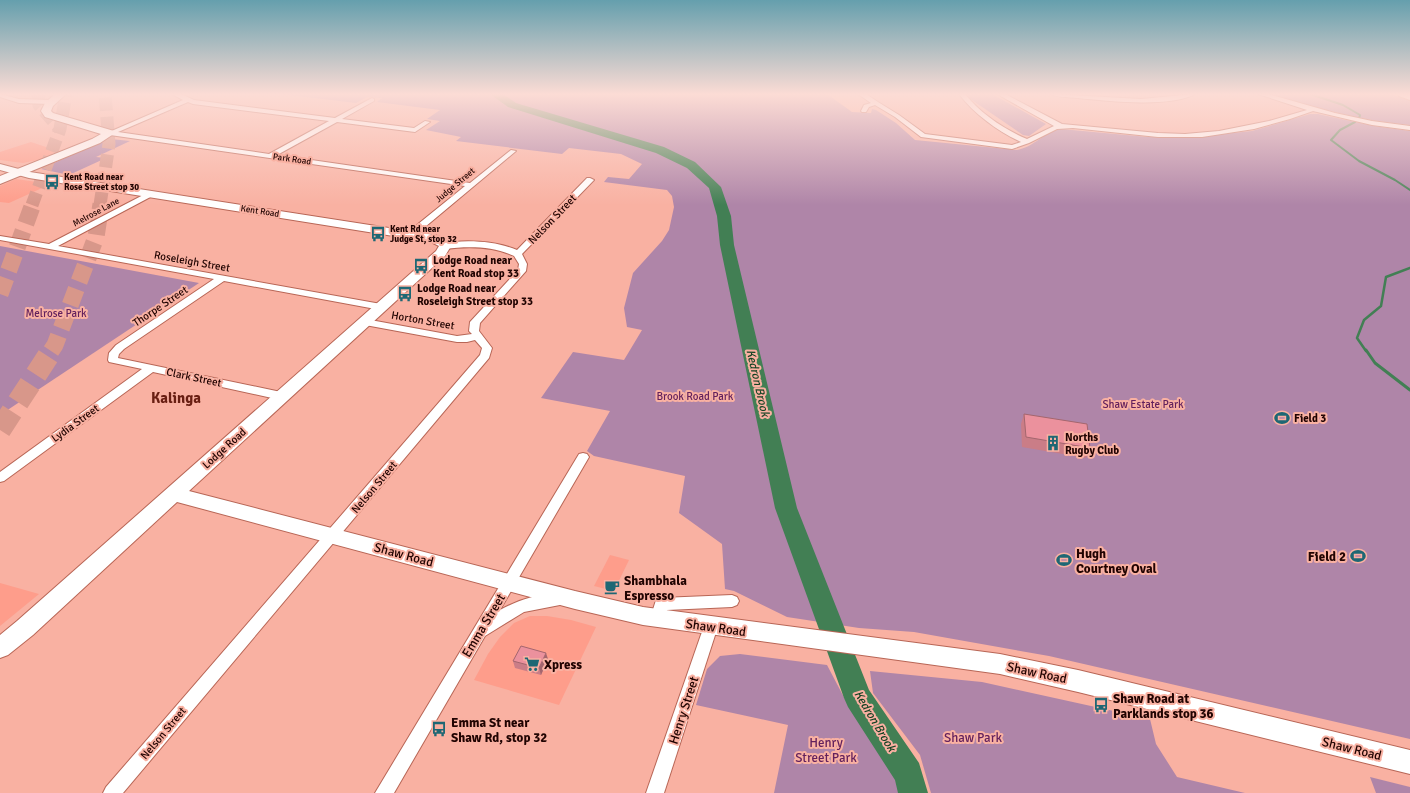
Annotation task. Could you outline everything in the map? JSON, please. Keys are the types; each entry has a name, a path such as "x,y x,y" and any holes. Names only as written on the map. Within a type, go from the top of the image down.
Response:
{"main road":[{"path":"0,180 76,148 106,132"},
{"path":"2,168 38,164"}],"street":[{"path":"270,156 315,131"},
{"path":"916,131 921,136 935,139 1016,147 1047,131"},
{"path":"1008,131 1017,138 1027,142"},
{"path":"1115,131 1158,135 1188,135 1227,131"},
{"name":"Park Road","path":"106,132 470,185"},
{"name":"Judge Street","path":"410,235 513,151"},
{"name":"Kent Road","path":"2,168 152,194 410,235 440,241 445,246 472,245 518,254"},
{"name":"Nelson Street","path":"518,254 590,180"},
{"name":"Melrose Lane","path":"50,247 152,194"},
{"name":"Roseleigh Street","path":"0,238 380,308"},
{"name":"Lodge Road","path":"0,648 25,628 365,322 440,253 445,246"},
{"path":"477,336 474,331 475,322 523,268 523,264 518,254"},
{"name":"Thorpe Street","path":"114,353 221,279"},
{"name":"Horton Street","path":"365,322 457,339 468,339 477,336"},
{"name":"Nelson Street","path":"112,793 485,356 487,348 477,336"},
{"name":"Clark Street","path":"114,353 113,360 281,396"},
{"name":"Lydia Street","path":"0,478 151,368"},
{"name":"Emma Street","path":"384,793 583,457"},
{"name":"Shaw Road","path":"173,494 575,600 657,618 819,641 1000,664 1410,762"},
{"path":"478,634 514,609 527,604 554,600 575,600"},
{"name":"Shaw Road","path":"657,618 661,604 732,601"},
{"name":"Henry Street","path":"655,793 711,626"}],"shaded area":[{"path":"31,142 58,151 38,160 23,163 0,160 0,152"},
{"path":"16,179 51,184 9,203 0,202 0,186"},
{"path":"610,555 629,560 614,591 594,586"},
{"path":"0,583 39,594 0,626"},
{"path":"530,616 547,616 571,620 596,627 559,705 474,680 488,654 500,637 514,623"}],"green space":[{"name":"Shaw Estate Park","path":"431,131 905,131 915,140 1017,150 1029,146 1049,133 1055,131 1083,131 1148,137 1185,138 1252,131 1410,131 1410,739 1049,656 914,632 859,628 787,617 734,591 725,589 722,544 679,513 685,476 594,456 587,451 610,411 541,398 573,352 624,360 642,330 627,327 624,308 633,273 662,241 669,230 674,207 672,196 667,190 604,182 608,177 629,179 642,164 621,154 569,148 562,154 456,141 461,137"},
{"path":"1017,131 1036,131 1029,136 1023,135"},
{"path":"111,139 130,141 96,157 106,158 69,175 41,169 105,140"},
{"name":"Melrose Park","path":"0,246 199,283 0,415"},
{"name":"Henry Street Park","path":"740,654 827,665 847,703 896,780 900,793 774,793 788,725 696,705 707,669 720,656"},
{"name":"Shaw Park","path":"870,671 982,682 1150,719 1156,744 1177,777 1245,793 931,793 920,755 873,693"},
{"path":"1370,777 1410,787 1410,793 1376,793"}],"building":[{"path":"1024,414 1087,424 1090,448 1026,437"},
{"path":"521,646 546,653 539,668 513,661"}],"waterway":[{"name":"Kedron Brook","path":"598,131 660,150 691,165 715,187 724,216 727,245 786,508 858,698 908,774 913,793"},
{"path":"1339,131 1331,140 1359,161 1395,180 1410,190"},
{"path":"1366,351 1357,338 1364,320 1381,306 1386,277 1410,268"},
{"path":"1366,350 1375,363 1410,390"}],"tunnel":[{"path":"32,205 59,131"},
{"path":"100,205 109,144 108,131"},
{"path":"0,294 33,204"},
{"path":"51,351 55,345 96,237 101,204"},
{"path":"0,430 52,350"}],"place":[{"name":"Kent Road near Rose Street stop 30","path":"52,182"},
{"name":"Kent Rd near Judge St, stop 32","path":"378,234"},
{"name":"Lodge Road near Kent Road stop 33","path":"421,266"},
{"name":"Lodge Road near Roseleigh Street stop 33","path":"405,294"},
{"name":"Field 3","path":"1282,418"},
{"name":"Norths Rugby Club","path":"1053,443"},
{"name":"Field 2","path":"1358,556"},
{"name":"Hugh Courtney Oval","path":"1064,560"},
{"name":"Shambhala Espresso","path":"612,587"},
{"name":"Xpress","path":"532,664"},
{"name":"Shaw Road at Parklands stop 36","path":"1101,705"},
{"name":"Emma St near Shaw Rd, stop 32","path":"439,729"}],"district":[{"name":"Kalinga","path":"176,398"}],"park label":[{"name":"Brook Road Park","path":"695,396"}]}
